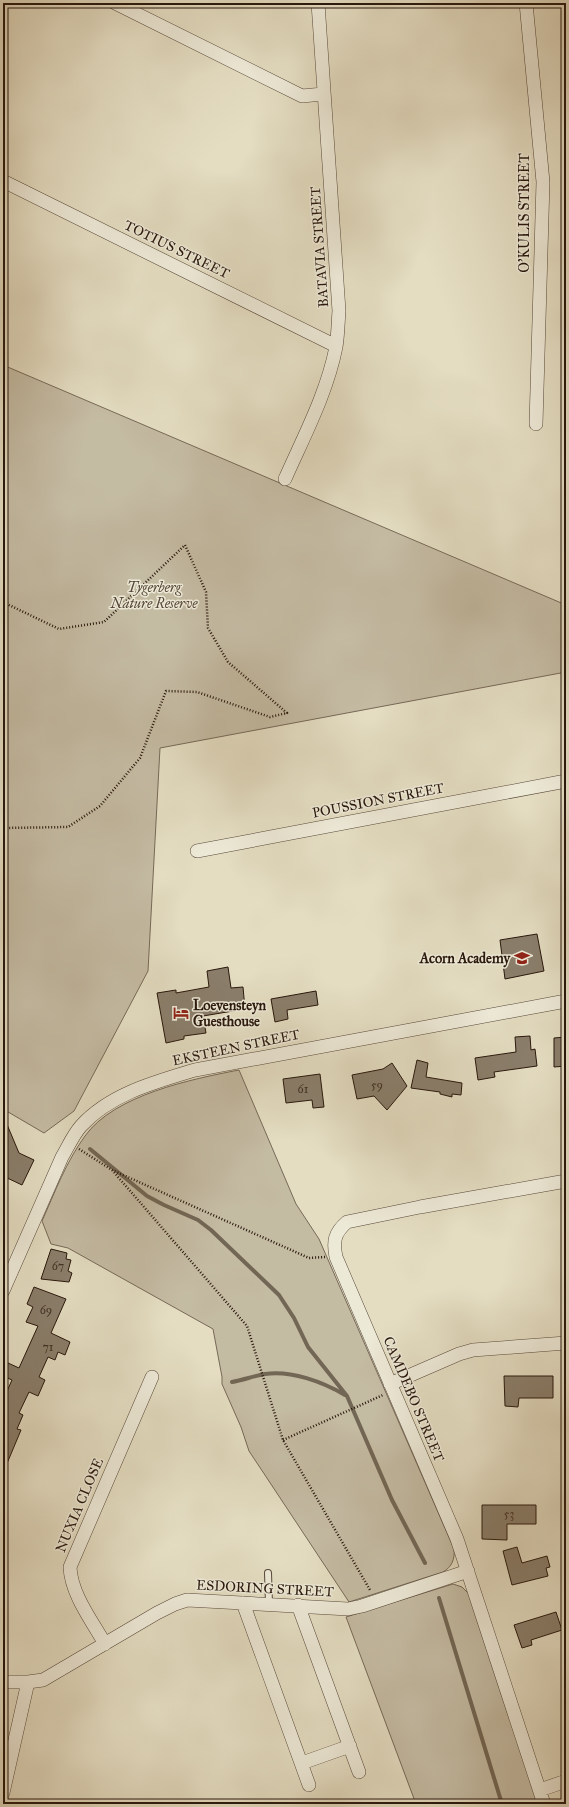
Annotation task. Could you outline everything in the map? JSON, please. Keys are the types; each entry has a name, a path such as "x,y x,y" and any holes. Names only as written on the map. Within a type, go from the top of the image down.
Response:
{"street":[{"path":"116,3 302,96 324,94"},
{"name":"BATAVIA STREET","path":"285,479 321,396 330,371 336,346 339,311 318,3"},
{"name":"O'KULIS STREET","path":"526,3 543,182 536,424"},
{"name":"TOTIUS STREET","path":"3,181 336,346"},
{"name":"POUSSION STREET","path":"197,851 566,781"},
{"name":"EKSTEEN STREET","path":"3,1291 62,1157 70,1143 81,1127 98,1111 120,1097 158,1081 195,1070 566,1001"},
{"name":"CAMDEBO STREET","path":"544,1804 457,1538 336,1257 334,1243 335,1237 340,1228 347,1222 420,1207 566,1181"},
{"path":"392,1387 459,1354 473,1350 566,1343"},
{"name":"NUXIA CLOSE","path":"105,1644 74,1588 70,1577 70,1567 152,1377"},
{"name":"ESDORING STREET","path":"3,1682 28,1682 43,1680 158,1613 181,1602 201,1600 348,1608 376,1601 468,1571"},
{"path":"243,1603 309,1785"},
{"path":"298,1606 359,1772"},
{"path":"3,1793 28,1682"},
{"path":"302,1763 350,1746"},
{"path":"540,1790 566,1781"}],"lane":[{"path":"268,1572 270,1604"}],"path":[{"path":"3,598 9,605 59,629 104,622 185,545 206,592 208,628 228,662 287,712 270,717 197,692 166,691 140,758 100,806 68,827 3,828"},
{"path":"70,1143 112,1170 309,1258 336,1257"},
{"path":"112,1170 247,1326 283,1440 376,1601"},
{"path":"283,1440 392,1387"}],"green space":[{"name":"Tygerberg Nature Reserve","path":"3,365 566,605 566,672 160,748 148,971 74,1111 44,1133 3,1109"},
{"path":"239,1070 296,1204 319,1239 454,1549 452,1562 449,1568 443,1572 349,1602 249,1451 241,1427 222,1384 213,1329 68,1248 51,1244 42,1221 72,1156 85,1136 98,1122 134,1099 155,1091 199,1078"},
{"path":"453,1584 462,1587 469,1594 538,1804 416,1804 346,1617"}],"building":[{"name":"Acorn Academy","path":"537,934 544,971 505,979 500,940"},
{"path":"228,967 231,988 243,987 245,1009 203,1016 206,1033 184,1036 184,1039 166,1043 157,993 176,990 176,993 209,987 207,971"},
{"path":"316,991 318,1005 287,1010 288,1019 275,1022 271,999"},
{"path":"530,1036 531,1050 535,1049 537,1066 494,1072 495,1077 478,1080 475,1058 516,1052 515,1037"},
{"path":"566,1037 566,1066 554,1067 554,1038"},
{"path":"417,1060 428,1063 426,1077 462,1083 461,1095 452,1094 452,1097 440,1094 440,1092 411,1088"},
{"path":"392,1063 407,1086 387,1110 374,1096 357,1099 352,1075 383,1069"},
{"path":"320,1074 324,1107 313,1108 312,1100 286,1103 283,1079"},
{"path":"3,1115 19,1153 34,1160 22,1185 3,1176"},
{"path":"51,1249 67,1253 66,1259 71,1260 68,1271 72,1273 69,1282 41,1279"},
{"path":"34,1287 66,1299 51,1333 70,1342 65,1355 58,1352 55,1360 48,1357 39,1377 45,1380 38,1396 29,1392 19,1413 23,1415 17,1429 21,1430 3,1473 3,1400 12,1380 3,1376 3,1373 8,1363 19,1368 38,1326 26,1322 33,1307 27,1304"},
{"path":"504,1376 553,1376 553,1398 519,1398 518,1407 505,1406"},
{"path":"482,1505 536,1505 536,1524 507,1524 507,1540 482,1539"},
{"path":"517,1547 522,1563 547,1556 550,1567 546,1568 548,1576 512,1585 503,1551"},
{"path":"556,1612 562,1630 531,1640 532,1645 522,1648 514,1625"}],"waterway":[{"path":"90,1149 147,1196 198,1220 211,1230 279,1295 294,1318 308,1347 347,1396 392,1500 425,1563"},
{"path":"232,1382 265,1374 275,1373 296,1375 327,1386 345,1395"},
{"path":"439,1598 502,1804"}],"place":[{"name":"Acorn Academy","path":"522,958"},
{"name":"Loevensteyn Guesthouse","path":"181,1013"}]}
